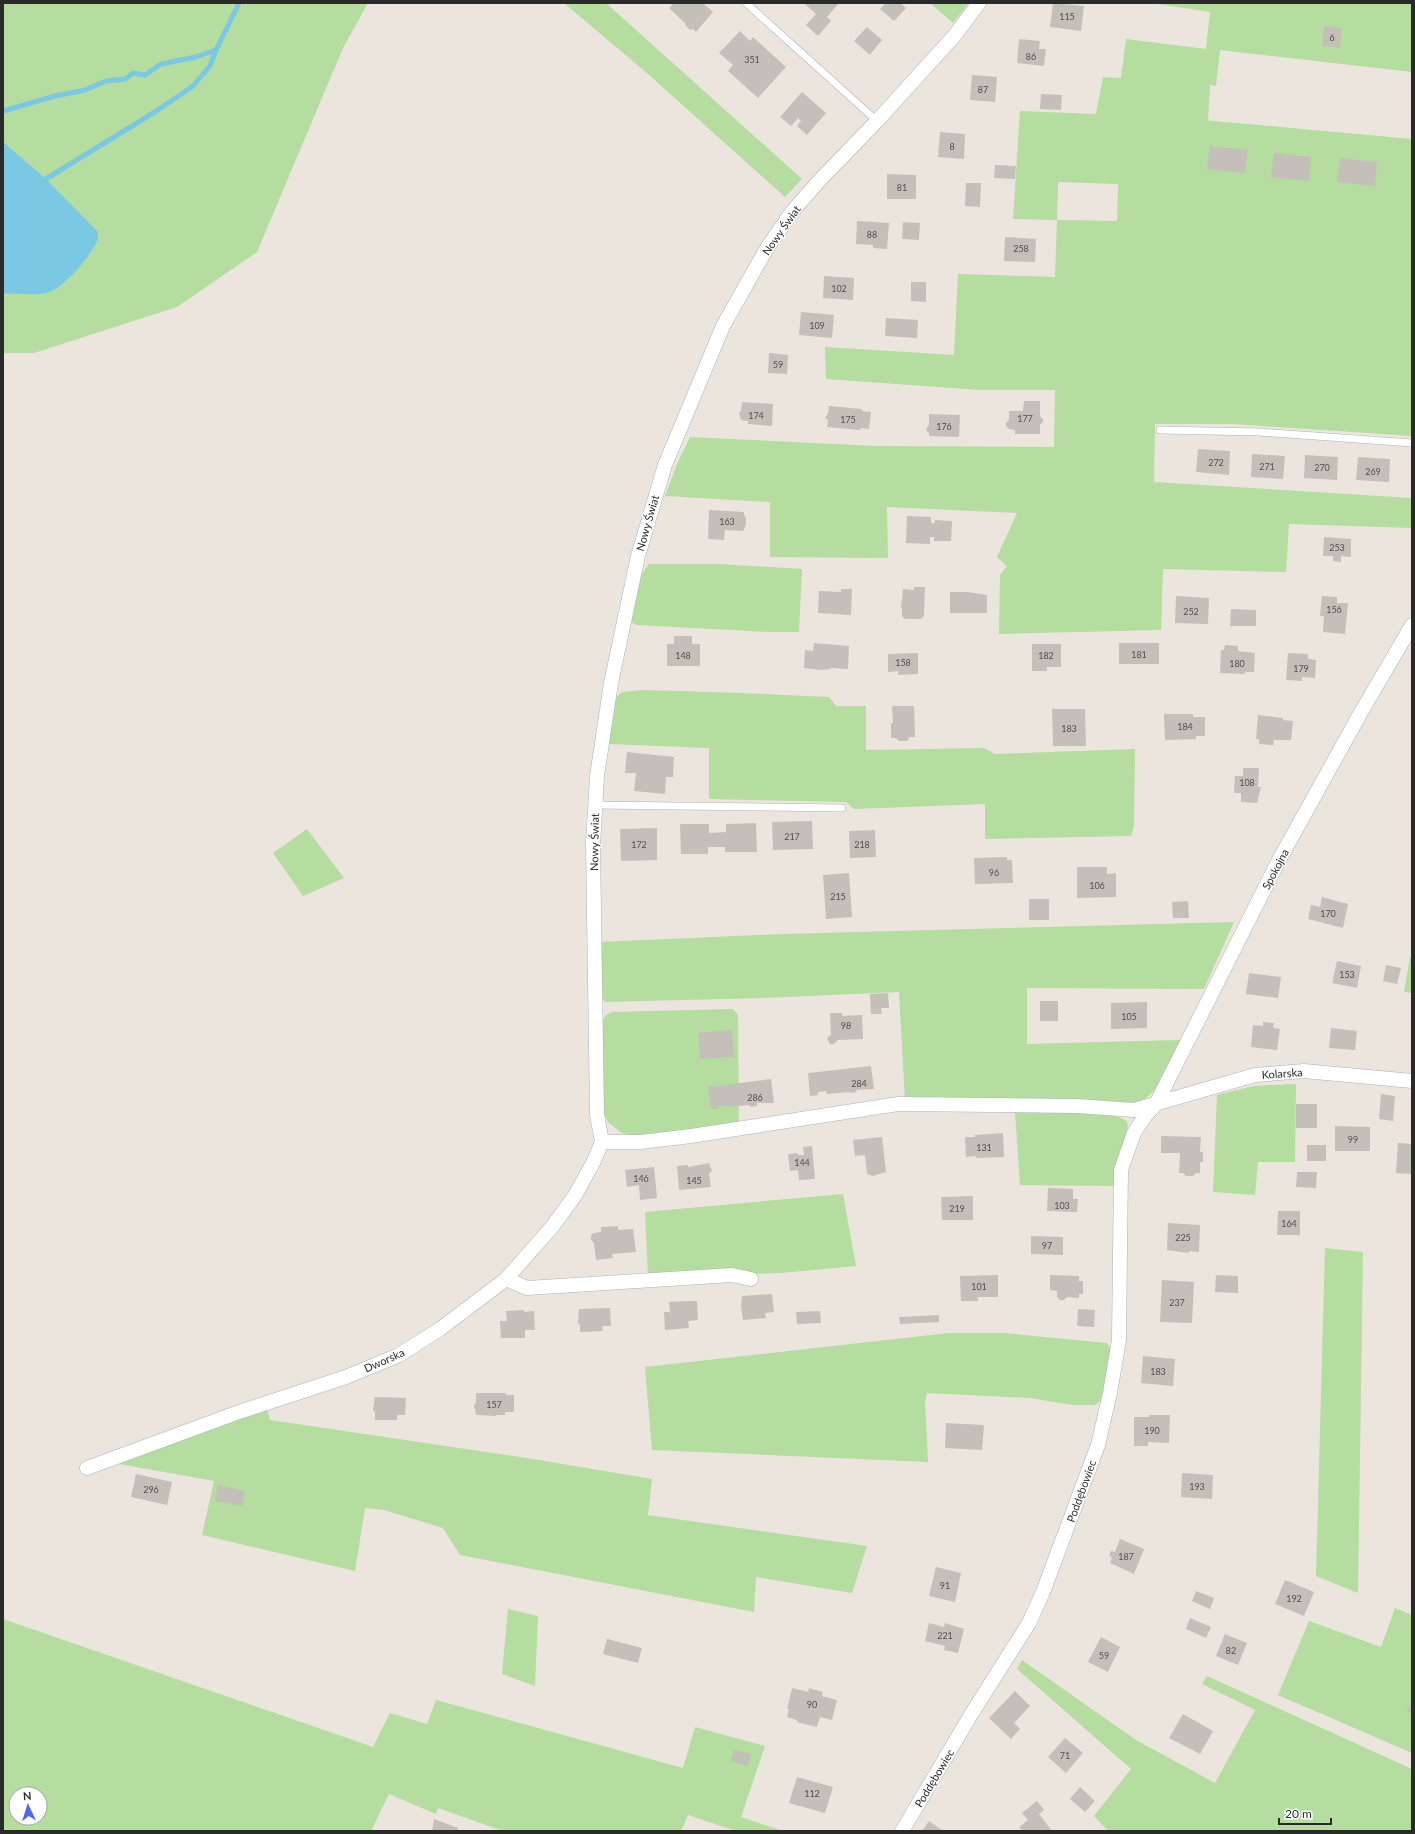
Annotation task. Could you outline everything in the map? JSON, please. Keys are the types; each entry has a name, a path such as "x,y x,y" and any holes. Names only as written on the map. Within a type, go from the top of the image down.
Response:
{"street":[{"name":"Nowy Świat","path":"602,1142 597,1115 593,844 595,805 603,729 638,556 665,465 723,326 767,248 791,213 955,35 978,3"},
{"name":"Spokojna","path":"1145,1116 1156,1104 1279,860 1412,625"},
{"name":"Kolarska","path":"602,1142 641,1142 691,1136 898,1104 1077,1106 1134,1110 1255,1075 1304,1071 1412,1081"},
{"name":"Poddębowiec","path":"902,1831 972,1713 1029,1623 1043,1592 1098,1445 1110,1393 1119,1340 1121,1170 1134,1133 1145,1116"},
{"name":"Dworska","path":"87,1468 239,1412 346,1376 399,1355 440,1329 506,1279 552,1227 574,1197 602,1142"},
{"path":"506,1279 527,1288 732,1275 751,1279"}],"lane":[{"path":"746,3 877,121"},
{"path":"1160,430 1260,432 1412,443"},
{"path":"595,805 842,808"}],"green space":[{"path":"3,3 368,3 343,48 257,252 177,307 34,353 3,353"},
{"path":"564,3 606,3 802,179 785,197 648,74"},
{"path":"930,3 969,3 953,23"},
{"path":"1151,3 1412,3 1412,72 1220,50 1216,86 1210,85 1208,120 1204,120 1412,139 1412,436 1232,424 1155,424 1154,482 1412,498 1412,528 1289,524 1286,572 1163,569 1161,630 999,634 1000,575 1007,566 997,557 1017,513 887,507 888,558 770,557 770,502 665,496 677,464 690,437 876,446 1054,447 1055,390 980,390 826,379 825,347 954,355 958,274 1055,277 1057,220 1013,219 1020,111 1096,114 1103,77 1121,78 1126,39 1206,49 1210,12","holes":["1058,182 1118,184 1117,221 1057,220"]},
{"path":"649,564 719,564 802,569 799,632 768,632 636,625 630,621 638,579"},
{"path":"643,690 829,697 836,706 866,706 866,750 984,748 995,754 1135,749 1134,825 1131,836 985,839 985,804 854,809 846,802 709,799 709,748 608,744 616,697 622,692"},
{"path":"307,829 344,878 303,896 273,853"},
{"path":"1234,922 1204,989 1027,988 1027,1044 1180,1040 1154,1091 1140,1103 905,1100 899,992 763,998 605,1002 602,997 599,942 783,934"},
{"path":"1410,957 1412,958 1412,993 1404,992"},
{"path":"733,1009 738,1015 739,1122 640,1137 622,1133 608,1122 603,1112 602,1023 605,1016 612,1012"},
{"path":"1296,1084 1295,1162 1258,1162 1255,1195 1213,1192 1217,1095 1253,1086"},
{"path":"1072,1111 1102,1113 1127,1121 1128,1128 1126,1145 1115,1186 1020,1185 1015,1112"},
{"path":"843,1194 856,1266 781,1273 648,1276 645,1212"},
{"path":"1325,1248 1363,1252 1358,1593 1316,1576"},
{"path":"949,1333 1004,1333 1107,1343 1113,1352 1104,1398 1095,1405 1072,1405 1030,1398 927,1393 925,1403 928,1462 652,1450 645,1367"},
{"path":"267,1410 270,1420 533,1459 652,1479 648,1515 867,1546 852,1593 756,1577 754,1612 460,1555 443,1528 384,1510 365,1508 355,1571 202,1535 214,1481 114,1463"},
{"path":"1395,1608 1412,1615 1412,1753 1278,1695 1309,1621 1381,1647"},
{"path":"508,1609 538,1616 535,1686 502,1674"},
{"path":"3,1619 373,1747 390,1713 427,1724 436,1700 683,1768 695,1727 765,1746 741,1817 783,1831 736,1831 688,1815 681,1831 503,1831 438,1808 436,1814 389,1794 371,1831 3,1831"},
{"path":"1022,1660 1136,1740 1215,1783 1255,1710 1202,1684 1207,1676 1412,1769 1412,1831 1108,1831 1094,1816 1131,1769 1017,1669"}],"water":[{"path":"3,142 46,179 98,232 97,241 94,247 83,262 62,285 49,292 38,294 3,294"}],"building":[{"path":"674,3 703,3 713,12 696,32 693,29 690,30 685,25 686,24 669,8"},
{"path":"804,3 839,3 827,17 831,21 818,36 806,25 816,14"},
{"path":"886,3 900,3 906,8 894,21 880,9"},
{"path":"1053,3 1084,6 1081,31 1050,27"},
{"path":"1324,26 1342,28 1340,48 1322,46"},
{"path":"867,27 882,40 870,55 854,41"},
{"path":"740,31 750,41 753,37 786,67 758,98 728,71 733,65 719,53"},
{"path":"1019,39 1040,41 1039,49 1046,49 1044,66 1017,63"},
{"path":"972,75 997,77 995,102 970,100"},
{"path":"802,92 826,113 807,135 797,126 801,121 798,118 791,126 780,117"},
{"path":"1041,94 1062,95 1061,110 1040,109"},
{"path":"940,132 965,134 964,159 938,157"},
{"path":"1210,146 1248,150 1245,173 1207,169"},
{"path":"1274,153 1311,157 1309,181 1271,177"},
{"path":"1340,158 1377,162 1375,186 1337,182"},
{"path":"995,165 1016,166 1015,179 994,178"},
{"path":"887,174 916,175 916,199 887,199"},
{"path":"966,183 981,183 980,207 965,206"},
{"path":"857,221 889,223 887,249 873,248 873,245 856,244"},
{"path":"903,222 920,223 919,240 902,239"},
{"path":"1005,237 1036,239 1035,262 1004,261"},
{"path":"824,276 854,278 853,300 823,298"},
{"path":"911,282 926,282 926,302 911,301"},
{"path":"801,312 834,315 832,338 799,335"},
{"path":"886,318 918,320 917,338 885,336"},
{"path":"769,353 788,355 787,374 768,373"},
{"path":"1024,401 1040,401 1040,416 1043,419 1043,422 1040,425 1040,434 1015,434 1015,430 1009,429 1006,426 1006,423 1009,420 1009,411 1023,411"},
{"path":"742,402 773,404 772,426 748,424 748,421 741,420 739,413 741,411"},
{"path":"829,406 862,409 862,411 871,412 869,429 861,428 860,430 827,427 828,420 825,418 828,413"},
{"path":"929,414 960,415 959,437 929,436 929,433 926,430 929,425"},
{"path":"1198,449 1230,451 1229,475 1196,472"},
{"path":"1252,454 1285,456 1283,479 1251,477"},
{"path":"1305,455 1338,457 1337,480 1304,478"},
{"path":"1358,457 1390,459 1389,482 1356,480"},
{"path":"709,510 744,512 746,525 743,531 725,530 724,540 708,539"},
{"path":"907,516 931,517 931,523 935,523 935,520 952,521 951,541 934,541 934,537 930,537 930,544 906,543"},
{"path":"1324,537 1351,539 1351,557 1341,556 1341,562 1333,561 1333,556 1323,556"},
{"path":"914,587 925,587 924,616 921,619 905,619 902,616 901,608 903,589 914,590"},
{"path":"841,589 852,589 851,615 818,613 819,591 841,592"},
{"path":"950,592 968,592 987,595 987,613 950,613"},
{"path":"1176,596 1209,598 1208,624 1175,623"},
{"path":"1322,596 1337,597 1337,603 1348,603 1345,634 1323,632 1324,616 1320,616"},
{"path":"1231,609 1256,610 1256,626 1230,626"},
{"path":"674,636 692,636 692,644 700,644 700,666 667,666 667,644 674,644"},
{"path":"814,643 849,646 848,669 830,668 821,670 804,668 805,650 813,651"},
{"path":"1119,643 1159,643 1159,664 1119,664"},
{"path":"1032,644 1061,644 1061,667 1047,667 1047,671 1032,671"},
{"path":"1225,645 1238,646 1238,651 1255,653 1254,672 1245,672 1245,674 1220,673 1221,650 1224,650"},
{"path":"918,653 918,674 898,675 898,671 888,672 888,654"},
{"path":"1288,653 1308,654 1308,659 1316,660 1315,678 1302,677 1302,681 1286,680"},
{"path":"892,706 914,706 915,737 910,737 907,741 899,741 896,738 891,738 891,723 893,723"},
{"path":"1052,709 1085,709 1086,746 1053,746"},
{"path":"1164,714 1193,714 1193,717 1205,717 1205,736 1196,736 1196,739 1165,740"},
{"path":"1258,715 1283,718 1283,720 1293,721 1291,740 1274,740 1273,745 1259,744 1259,739 1256,739"},
{"path":"627,752 674,757 673,777 666,777 665,794 634,791 636,773 625,773"},
{"path":"1243,768 1259,768 1258,787 1261,787 1257,803 1241,802 1241,793 1234,793 1235,776 1243,776"},
{"path":"812,821 813,849 773,850 772,822"},
{"path":"756,823 757,852 725,852 725,847 708,847 708,854 681,854 680,824 709,824 709,833 726,832 726,824"},
{"path":"657,828 657,860 621,861 620,829"},
{"path":"875,830 876,857 850,858 849,831"},
{"path":"1007,857 1007,860 1012,860 1013,883 975,884 974,858"},
{"path":"1077,867 1107,867 1107,874 1116,873 1116,897 1077,898"},
{"path":"849,873 852,917 826,919 823,875"},
{"path":"1322,897 1348,904 1343,928 1308,919 1311,905 1320,907"},
{"path":"1029,899 1049,899 1049,920 1029,920"},
{"path":"1188,901 1189,918 1173,918 1172,902"},
{"path":"1337,961 1361,966 1357,988 1332,983"},
{"path":"1386,965 1401,968 1397,984 1383,981"},
{"path":"1249,973 1281,977 1278,998 1246,994"},
{"path":"888,993 889,1008 881,1008 882,1014 871,1014 870,994"},
{"path":"1040,1001 1058,1001 1058,1021 1040,1021"},
{"path":"1147,1002 1147,1028 1111,1029 1111,1003"},
{"path":"830,1013 842,1013 842,1016 862,1015 863,1039 838,1040 834,1044 830,1044 827,1038 831,1035"},
{"path":"1263,1022 1274,1023 1273,1028 1280,1029 1277,1050 1251,1047 1253,1025 1263,1026"},
{"path":"1331,1028 1357,1031 1355,1050 1329,1048"},
{"path":"732,1030 734,1057 700,1059 698,1033"},
{"path":"871,1066 874,1089 856,1090 857,1092 849,1093 827,1094 826,1091 818,1092 818,1095 810,1096 808,1073"},
{"path":"771,1079 774,1103 757,1103 757,1106 750,1107 749,1105 727,1107 727,1105 718,1106 719,1109 711,1109 708,1087"},
{"path":"1381,1094 1395,1096 1393,1121 1379,1119"},
{"path":"1296,1104 1317,1104 1317,1128 1296,1128"},
{"path":"1335,1126 1370,1127 1370,1151 1335,1151"},
{"path":"1003,1133 1004,1157 966,1157 965,1137"},
{"path":"1161,1136 1201,1137 1200,1152 1203,1152 1203,1162 1200,1162 1200,1173 1196,1173 1193,1176 1186,1176 1183,1173 1179,1173 1180,1153 1161,1153"},
{"path":"882,1137 886,1172 873,1176 867,1174 865,1155 855,1156 853,1140"},
{"path":"1398,1143 1412,1144 1412,1174 1396,1173"},
{"path":"1307,1145 1326,1145 1326,1161 1307,1161"},
{"path":"812,1146 815,1179 799,1180 798,1170 790,1171 788,1154 797,1153 798,1155 804,1155 803,1147"},
{"path":"709,1163 712,1171 709,1174 711,1187 679,1190 677,1166 688,1165 688,1167"},
{"path":"654,1167 657,1198 640,1200 639,1185 627,1187 625,1170"},
{"path":"1297,1172 1317,1172 1316,1188 1296,1187"},
{"path":"1048,1188 1073,1189 1073,1199 1078,1199 1077,1212 1047,1211"},
{"path":"973,1196 973,1220 942,1220 941,1197"},
{"path":"1278,1211 1300,1211 1300,1235 1277,1235"},
{"path":"1168,1223 1200,1225 1199,1252 1189,1251 1189,1253 1167,1250"},
{"path":"618,1226 618,1230 633,1229 636,1252 612,1254 613,1258 596,1260 594,1243 591,1240 591,1236 593,1233 601,1232 601,1227"},
{"path":"1031,1236 1063,1237 1063,1255 1031,1254"},
{"path":"998,1275 998,1297 978,1297 978,1301 961,1301 960,1276"},
{"path":"1050,1275 1079,1276 1079,1281 1083,1281 1083,1294 1079,1294 1079,1298 1067,1297 1064,1300 1060,1300 1057,1297 1057,1291 1050,1290"},
{"path":"1216,1275 1238,1276 1238,1293 1215,1292"},
{"path":"1162,1280 1194,1282 1192,1323 1160,1322"},
{"path":"772,1294 774,1312 765,1313 766,1318 743,1320 741,1306 742,1296"},
{"path":"697,1301 698,1320 688,1321 689,1328 665,1330 664,1312 670,1312 669,1302"},
{"path":"610,1308 611,1326 602,1326 603,1331 580,1332 580,1324 578,1323 579,1309"},
{"path":"1078,1309 1095,1310 1094,1327 1077,1326"},
{"path":"524,1310 524,1312 534,1311 535,1330 525,1330 525,1338 501,1338 500,1321 507,1321 506,1311"},
{"path":"820,1311 821,1323 797,1324 796,1312"},
{"path":"939,1315 939,1322 900,1324 899,1317"},
{"path":"1143,1356 1175,1359 1173,1386 1141,1383"},
{"path":"476,1393 506,1393 506,1395 514,1395 514,1412 505,1412 505,1415 496,1416 476,1415 474,1405 476,1403"},
{"path":"375,1397 406,1398 405,1415 397,1415 397,1420 375,1420 375,1412 373,1410"},
{"path":"1149,1415 1170,1415 1169,1443 1148,1442 1148,1446 1134,1446 1134,1417 1149,1417"},
{"path":"946,1423 984,1425 982,1450 945,1448"},
{"path":"1182,1473 1213,1475 1212,1499 1181,1497"},
{"path":"136,1474 172,1482 167,1505 131,1497"},
{"path":"218,1485 245,1491 242,1506 215,1501"},
{"path":"1120,1539 1144,1549 1134,1574 1110,1563 1112,1557 1109,1556 1111,1551 1115,1552"},
{"path":"936,1567 961,1573 955,1602 929,1596"},
{"path":"1285,1580 1314,1592 1304,1616 1275,1604"},
{"path":"1196,1591 1214,1598 1210,1609 1192,1601"},
{"path":"1190,1618 1211,1627 1206,1638 1186,1629"},
{"path":"929,1623 944,1627 945,1623 964,1629 958,1653 944,1650 945,1646 925,1641"},
{"path":"1225,1634 1247,1643 1238,1665 1216,1656"},
{"path":"1101,1637 1120,1647 1108,1672 1088,1662"},
{"path":"607,1639 642,1648 638,1663 603,1654"},
{"path":"792,1688 808,1692 809,1688 823,1692 822,1696 837,1700 832,1720 820,1717 817,1727 797,1722 797,1720 787,1717 789,1709 787,1709"},
{"path":"1015,1691 1030,1706 1014,1723 1020,1729 1011,1739 989,1718"},
{"path":"1412,1699 1412,1714 1407,1712"},
{"path":"1183,1714 1213,1731 1200,1754 1169,1738"},
{"path":"1065,1738 1083,1753 1066,1773 1048,1757"},
{"path":"734,1750 751,1754 748,1766 731,1761"},
{"path":"797,1777 833,1787 825,1813 789,1803"},
{"path":"1080,1787 1095,1801 1085,1812 1070,1799"},
{"path":"1037,1801 1044,1810 1039,1814 1052,1831 1023,1831 1019,1827 1028,1820 1022,1813"},
{"path":"434,1819 458,1828 457,1831 432,1831"},
{"path":"929,1821 943,1831 922,1831"}],"waterway":[{"path":"41,182 158,110 193,86 210,66 216,50 239,3"},
{"path":"3,111 55,96 85,90 106,81 125,79 133,73 145,75 161,64 196,57 216,50"}]}
